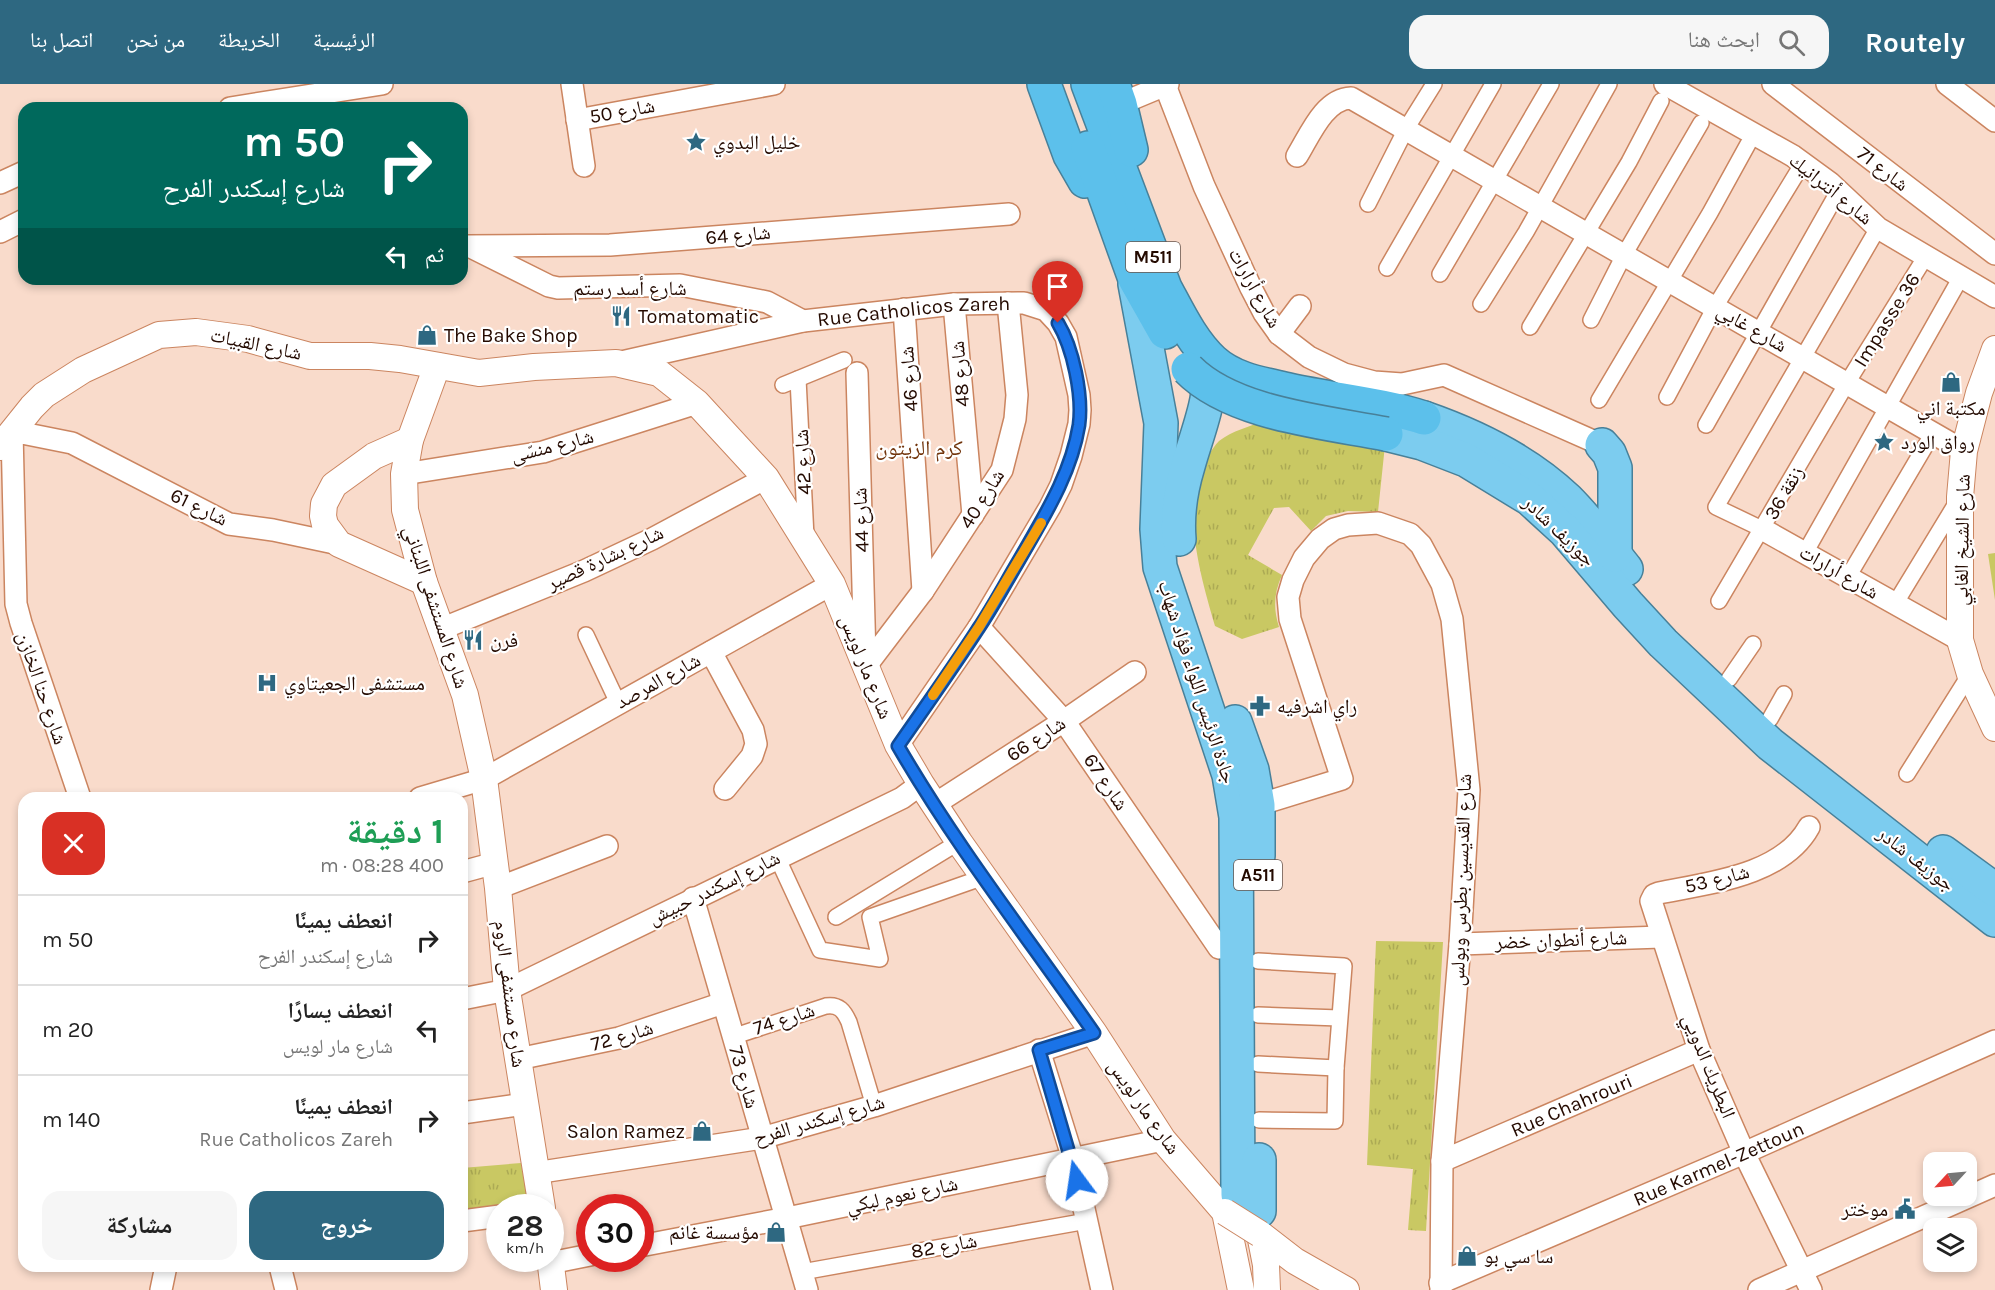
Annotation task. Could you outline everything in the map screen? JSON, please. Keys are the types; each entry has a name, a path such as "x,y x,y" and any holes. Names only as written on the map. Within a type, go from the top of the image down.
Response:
{"highway":[{"path":"1044,84 1070,155 1136,246"},
{"name":"M511","path":"1065,84 1099,145 1136,246 1165,288 1203,362"},
{"name":"M511","path":"1088,84 1099,145"},
{"path":"1116,94 1143,198 1136,246"},
{"name":"جوزيف شادر","path":"1136,246 1135,279 1203,362 1217,392 1248,404 1294,416 1386,434 1422,444 1466,460 1530,499 1565,531 1663,643 1770,744 1989,905"},
{"name":"جادة الرئيس اللواء فؤاد شهاب","path":"1135,279 1161,423 1157,529 1160,567 1229,775 1236,817 1245,1213"},
{"name":"جوزيف شادر","path":"1203,362 1260,384 1399,410 1424,418 1497,449 1544,479 1585,518 1633,579 1729,679 1777,706 1844,779 1989,905"},
{"name":"جادة الرئيس اللواء فؤاد شهاب","path":"1203,362 1210,372 1208,401 1181,496 1178,529 1180,553 1191,599 1252,770 1258,805 1259,1120 1245,1213"},
{"path":"1602,446 1609,453 1615,468 1615,555"}],"street":[{"path":"242,102 259,94 382,84"},
{"path":"572,84 584,166"},
{"name":"شارع 50","path":"577,120 774,84"},
{"path":"1368,204 1406,129 1434,84"},
{"path":"1387,268 1493,84"},
{"path":"1440,274 1551,84"},
{"path":"1481,304 1490,287 1496,284 1609,84"},
{"name":"شارع 71","path":"1773,84 1995,254"},
{"path":"1947,84 1995,121"},
{"path":"1116,94 1166,85"},
{"name":"شارع أرارات","path":"1166,85 1204,186 1251,288 1264,313 1279,334 1310,357 1344,374 1374,382 1402,384 1444,375 1602,446"},
{"path":"1530,327 1629,162 1663,92"},
{"name":"شارع أنترانيك","path":"1663,92 1738,123 1803,163 1878,228 1995,297"},
{"name":"شارع غابي","path":"1297,156 1331,106 1341,100 1351,98 1964,451"},
{"path":"1591,320 1624,255 1701,123"},
{"path":"1599,400 1710,213 1748,144"},
{"path":"1667,396 1715,307 1803,163"},
{"path":"0,183 18,175"},
{"path":"1706,425 1838,192"},
{"name":"شارع 64","path":"468,245 610,245 1009,214"},
{"path":"0,232 18,223"},
{"path":"1802,357 1878,228"},
{"name":"شارع أسد رستم","path":"468,246 549,286 558,288 681,285 767,302 803,321"},
{"name":"Impasse 36","path":"1847,383 1926,256"},
{"path":"1805,553 1961,277"},
{"name":"شارع 40","path":"866,666 923,591 1002,470 1015,419 1017,395 1008,303"},
{"name":"Rue Catholicos Zareh","path":"616,363 803,321 954,304 1024,303 1046,310 1058,323 1066,337 1079,395 1079,424 1071,456 1050,507 979,627 898,746"},
{"name":"شارع 48","path":"954,304 973,515"},
{"path":"1279,334 1300,306"},
{"name":"شارع 46","path":"904,309 923,591"},
{"name":"شارع القبيات","path":"6,439 32,407 58,385 83,370 159,335 196,332 248,339 310,356 370,356 479,373"},
{"name":"شارع الشيخ الغابي","path":"1992,713 1970,674 1960,640 1960,497 1964,451 1987,391 1995,350"},
{"name":"شارع أرارات","path":"1802,357 1716,507 1762,529 1960,640"},
{"name":"شارع مار لويس","path":"479,373 534,367 616,363 658,373 698,403 766,478 832,584 898,746 959,842 1094,1033 1164,1140 1295,1262 1346,1290"},
{"name":"شارع المستشفى اللبناني","path":"437,366 410,440 404,474 405,510 424,582 465,695 484,779"},
{"path":"783,385 798,379 851,367"},
{"name":"شارع 44","path":"851,367 866,666"},
{"name":"شارع 42","path":"798,379 807,544"},
{"name":"زنقة 36","path":"1719,601 1847,383"},
{"name":"شارع منسّى","path":"404,474 543,452 698,403"},
{"path":"1848,577 1933,433"},
{"name":"شارع 61","path":"6,439 72,443 229,524 273,530 339,544 424,582"},
{"name":"شارع حنا الخازن","path":"6,439 16,604 78,792"},
{"path":"339,544 325,525 323,516 324,504 329,492 334,485 374,456 410,440"},
{"name":"شارع بشارة قصير","path":"441,628 584,571 652,539 766,478"},
{"path":"1895,604 1960,497"},
{"name":"شارع القديسين بطرس وبولس","path":"1258,805 1342,779 1290,619 1288,597 1293,580 1304,558 1320,539 1334,529 1348,525 1378,523 1410,534 1421,545 1435,568 1452,619 1469,790 1460,944 1442,1161 1441,1287"},
{"name":"شارع المرصد","path":"484,779 832,584"},
{"name":"شارع 67","path":"979,627 1064,721 1219,948"},
{"path":"586,635 618,703"},
{"path":"1729,679 1753,644"},
{"path":"711,652 753,730 756,744 752,756 725,789"},
{"name":"شارع 66","path":"928,794 1064,721 1135,672"},
{"path":"1907,774 1970,674"},
{"path":"440,792 484,779"},
{"name":"شارع مستشفى الروم","path":"484,779 497,875 507,990 539,1194"},
{"name":"شارع إسكندر حبيش","path":"468,998 507,990 902,798 928,794"},
{"name":"شارع 53","path":"1661,937 1651,904 1652,897 1656,893 1757,870 1796,846 1809,827"},
{"path":"836,917 959,842"},
{"path":"468,873 497,875 607,846"},
{"path":"777,857 820,951 880,959 870,917 984,876"},
{"name":"شارع 73","path":"693,898 805,1281"},
{"name":"شارع أنطوان خضر","path":"1460,944 1661,937"},
{"name":"البطريك الدويي","path":"1661,937 1700,1050 1744,1153 1811,1290"},
{"path":"1258,961 1344,966 1336,1068 1335,1121 1259,1120"},
{"name":"شارع 72","path":"518,1059 619,1038 723,1003"},
{"name":"شارع 74","path":"732,1037 826,1006 837,1006 845,1013 849,1022 874,1106"},
{"path":"1258,1015 1339,1018"},
{"name":"شارع إسكندر الفرح","path":"535,1173 762,1138 874,1106 1094,1033"},
{"name":"Rue Karmel-Zettoun","path":"1441,1287 1995,1041"},
{"path":"1039,1050 1073,1159 1102,1290"},
{"name":"Rue Chahrouri","path":"1442,1161 1700,1050"},
{"path":"1258,1064 1336,1068"},
{"path":"468,1112 525,1104"},
{"name":"شارع نعوم لبكي","path":"654,1243 1164,1140"},
{"path":"1759,1290 1995,1185"},
{"path":"1241,1290 1245,1213"},
{"path":"1245,1213 1266,1265 1267,1290"},
{"path":"468,1220 486,1218"},
{"name":"شارع 82","path":"805,1281 1087,1221"},
{"path":"161,1290 165,1272"},
{"path":"282,1272 286,1290"},
{"path":"552,1272 554,1290"}],"green space":[{"path":"1265,421 1385,445 1378,512 1348,511 1326,516 1311,531 1289,507 1274,508 1248,555 1282,575 1275,601 1279,627 1242,639 1215,626 1195,540 1194,495 1199,474 1219,441 1235,432"},
{"path":"1995,553 1995,600 1988,554"},
{"path":"1376,941 1443,942 1426,1231 1408,1230 1413,1169 1367,1165"},
{"path":"521,1163 527,1194 486,1194 486,1210 468,1212 468,1167"}],"slow traffic":[{"path":"933,695 979,627 1041,523"}],"place":[{"name":"خليل البدوي","path":"696,142"},
{"name":"Tomatomatic","path":"621,316"},
{"name":"The Bake Shop","path":"427,335"},
{"name":"مكتبة اني","path":"1951,382"},
{"name":"رواق الورد","path":"1884,442"},
{"name":"فرن","path":"473,640"},
{"name":"مستشفى الجعيتاوي","path":"267,683"},
{"name":"راي اشرفيه","path":"1260,706"},
{"name":"Salon Ramez","path":"702,1131"},
{"name":"موختر","path":"1905,1209"},
{"name":"مؤسسة غانم","path":"776,1232"},
{"name":"سا سي بو","path":"1467,1256"}],"district":[{"name":"كرم الزيتون","path":"919,448"}],"route":[{"path":"1058,323 1066,337 1079,395 1080,410 1071,456 1061,485 979,627 898,746 959,842 1094,1033 1039,1050 1073,1159 1077,1180"}]}
